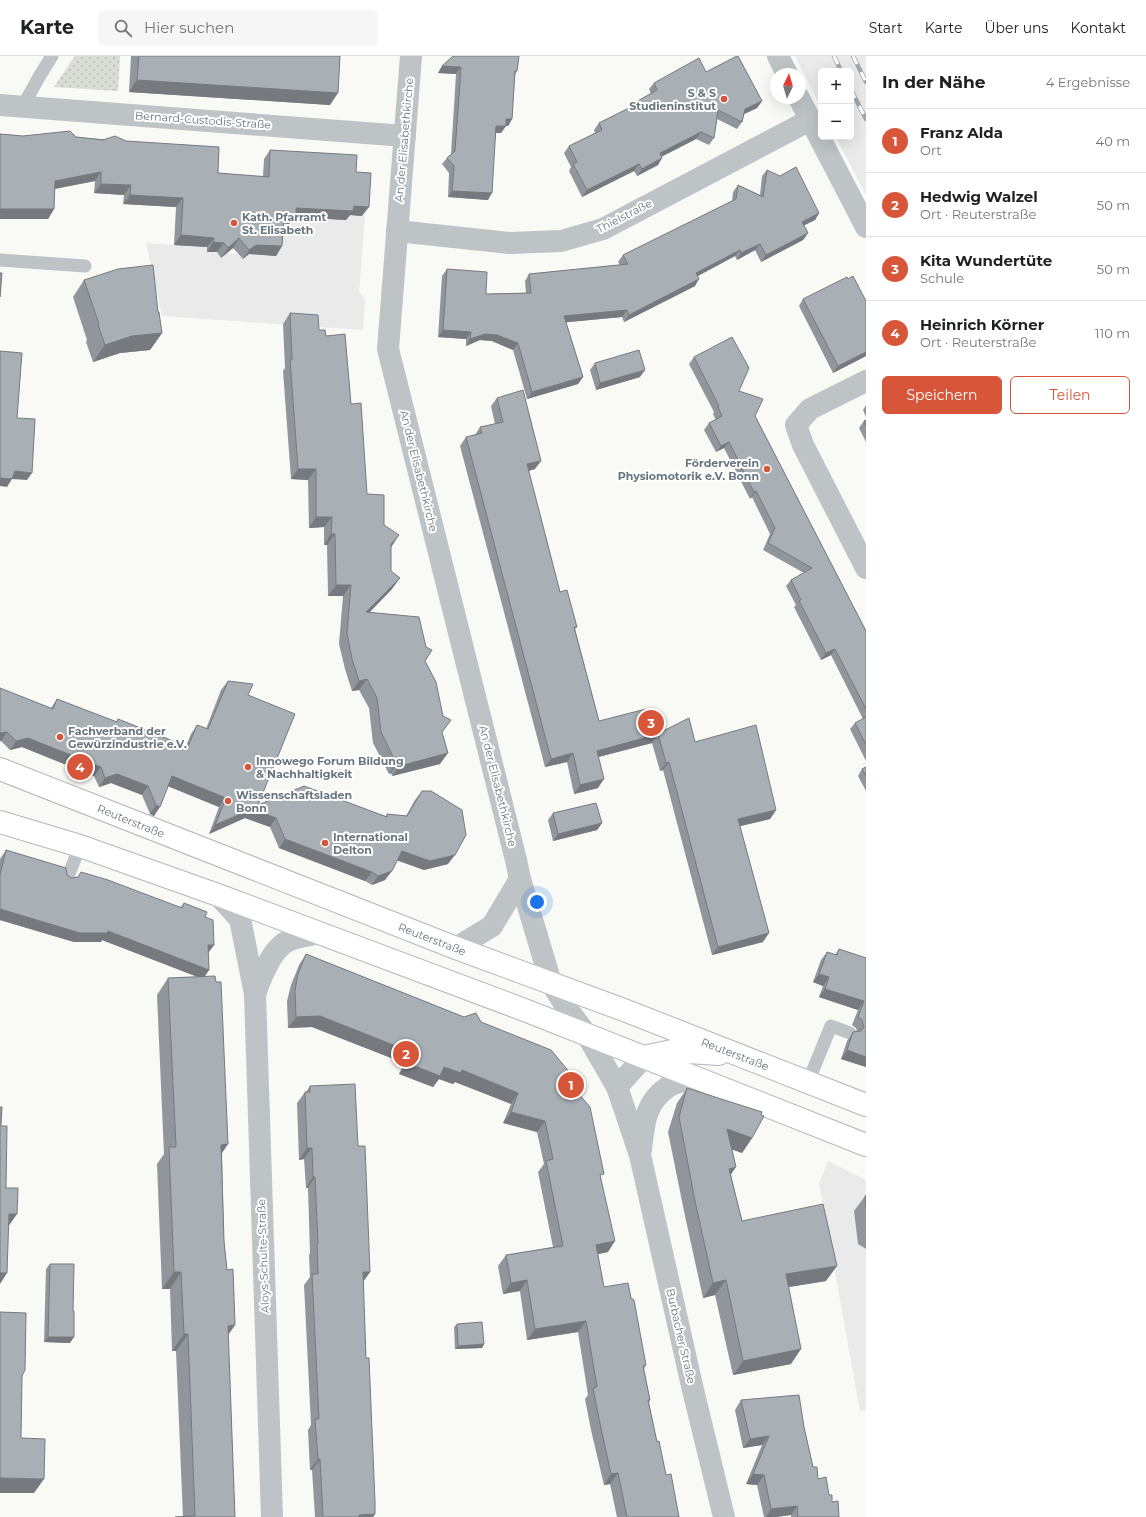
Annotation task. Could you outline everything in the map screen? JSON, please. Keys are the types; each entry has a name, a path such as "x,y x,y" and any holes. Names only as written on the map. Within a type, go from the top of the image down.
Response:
{"main road":[{"name":"Reuterstraße","path":"0,769 456,948 742,1056 866,1105"},
{"path":"0,822 80,846 218,895 587,1035 866,1144"},
{"path":"644,1057 672,1052 742,1056"}],"street":[{"name":"An der Elisabethkirche","path":"411,56 388,349 520,879 551,983 569,1011"},
{"path":"778,56 784,68"},
{"path":"802,104 866,227"},
{"name":"Bernard-Custodis-Straße","path":"0,105 405,136"},
{"name":"Thielstraße","path":"397,231 510,242 561,241 603,229 810,120"},
{"path":"866,381 810,409 796,425 803,445 866,568"},
{"path":"456,948 492,926 520,879"},
{"name":"Aloys-Schulte-Straße","path":"218,895 240,919 255,994 272,1517"},
{"name":"Aloys-Schulte-Straße","path":"255,994 261,977 274,953 288,941 317,933"},
{"name":"Burbacher Straße","path":"569,1011 587,1035 617,1087 640,1155 693,1390 724,1517"},
{"path":"617,1087 644,1057"},
{"name":"Burbacher Straße","path":"640,1155 645,1115 653,1101 668,1087 694,1077"}],"lane":[{"path":"23,106 52,56"},
{"path":"0,260 85,266"},
{"path":"67,879 80,846"},
{"path":"808,1082 831,1026 850,1033"}],"shaded area":[{"path":"75,56 120,56 118,91 54,87"},
{"path":"795,56 866,56 866,195 838,140 854,140 854,68 818,68 818,101 806,78 806,68 801,68"},
{"path":"264,159 350,164 362,216 365,216 359,292 365,299 363,330 162,316 146,243 207,247 207,252 238,254 243,259 249,254 258,254"},
{"path":"828,1161 866,1180 866,1410 860,1411 819,1183"}],"building":[{"path":"139,56 340,56 338,93 137,80"},
{"path":"453,56 519,56 517,71 515,71 512,119 506,119 506,126 496,126 492,193 452,191 454,166 447,158 455,151 461,67 442,66"},
{"path":"737,56 762,101 745,109 742,122 718,110 714,138 701,132 660,153 662,158 642,169 639,164 587,190 573,164 577,162 569,146 602,130 599,123 635,105 634,103 657,90 654,83 699,58 706,72"},
{"path":"70,131 76,137 103,140 115,136 126,141 219,147 218,173 269,177 270,150 357,155 356,172 371,173 369,207 354,206 353,211 296,208 296,214 284,214 282,246 256,245 249,250 239,238 228,248 224,243 213,242 214,238 181,235 183,198 130,195 131,185 101,184 101,172 55,181 54,209 0,209 0,134 23,136"},
{"path":"796,167 819,213 802,222 808,233 766,255 760,244 741,253 740,250 696,273 699,279 629,315 627,310 564,316 583,377 532,392 518,343 497,335 485,334 470,339 471,332 443,330 447,269 487,272 486,294 531,293 529,274 628,264 623,255 736,199 738,185 763,197 767,170 780,176"},
{"path":"153,265 158,312 162,333 132,336 105,345 84,280 118,269"},
{"path":"0,273 2,273 0,297"},
{"path":"853,276 866,301 866,352 838,366 803,299 847,277 848,279"},
{"path":"290,313 318,315 319,330 325,330 326,336 345,334 351,404 361,403 367,494 384,495 384,525 399,535 391,544 391,571 400,578 366,612 419,617 426,647 432,650 425,661 436,682 443,716 451,720 442,732 448,753 400,766 398,762 396,763 381,732 377,698 367,679 359,681 352,659 347,633 351,585 336,585 335,534 331,534 332,517 316,517 316,469 298,469 290,360 292,360"},
{"path":"732,337 749,368 739,391 763,399 755,416 866,631 866,709 835,649 826,653 799,601 801,600 791,580 812,568 768,543 775,528 756,491 754,492 729,442 721,446 709,423 722,416 718,407 719,406 694,357"},
{"path":"639,350 645,370 600,383 595,363"},
{"path":"0,351 22,353 17,418 35,419 32,473 15,471 12,479 0,478"},
{"path":"523,390 541,461 527,464 560,592 567,590 577,627 574,627 599,721 646,709 659,733 689,718 695,742 756,725 776,810 738,819 769,933 718,947 669,762 666,763 658,734 597,751 604,779 580,785 573,753 551,759 466,437 482,433 480,427 503,422 497,398"},
{"path":"228,681 253,684 248,695 295,714 258,805 304,786 387,817 387,814 407,816 422,791 431,791 462,810 466,835 455,855 430,861 402,851 392,871 378,876 372,872 285,839 276,818 252,809 215,825 226,798 172,776 160,807 156,805 148,786 117,774 105,778 101,767 28,738 16,741 7,732 0,733 0,688 53,709 57,699 117,722 118,719 188,747 197,725 208,729"},
{"path":"866,717 866,745 855,723"},
{"path":"866,767 866,776 862,769"},
{"path":"596,803 602,823 558,834 553,813"},
{"path":"6,850 66,868 67,875 71,878 78,877 81,872 108,880 182,908 184,903 207,912 205,917 213,920 214,945 208,945 209,970 108,931 107,933 80,933 0,909 0,875"},
{"path":"839,949 866,958 866,1057 847,1050 853,1032 861,1031 864,1027 862,1020 858,1017 864,1001 825,989 829,977 819,974 827,952 837,955"},
{"path":"306,954 464,1017 476,1013 481,1022 551,1050 582,1087 577,1092 590,1107 604,1174 600,1175 615,1241 596,1245 604,1287 628,1283 631,1298 634,1300 646,1365 643,1366 650,1400 648,1400 666,1475 671,1474 679,1517 627,1517 618,1473 611,1474 599,1419 593,1388 597,1387 586,1321 535,1329 527,1280 511,1283 506,1255 563,1246 546,1161 553,1159 545,1121 511,1112 518,1093 462,1070 461,1073 444,1067 440,1076 407,1063 411,1052 320,1016 296,1017 295,990 298,974"},
{"path":"215,976 216,982 221,982 228,1144 221,1145 224,1241 227,1270 233,1269 235,1325 228,1326 235,1517 175,1517 195,1516 188,1334 184,1334 181,1272 174,1272 169,1147 176,1147 168,978"},
{"path":"355,1084 358,1146 365,1146 370,1272 363,1272 366,1358 369,1358 375,1514 359,1515 359,1517 323,1517 320,1459 318,1459 315,1419 319,1419 312,1274 318,1274 318,1244 312,1148 307,1148 305,1092 310,1092 310,1086"},
{"path":"687,1088 762,1112 761,1115 764,1116 752,1138 727,1129 736,1167 729,1169 742,1221 823,1204 837,1266 786,1274 801,1349 743,1361 726,1280 713,1283 695,1201 679,1117"},
{"path":"0,1107 2,1107 1,1126 7,1126 6,1188 18,1188 17,1214 9,1214 7,1273 0,1273"},
{"path":"50,1264 74,1264 74,1337 48,1337"},
{"path":"0,1312 26,1313 25,1370 22,1376 21,1438 45,1439 44,1479 0,1478"},
{"path":"482,1322 484,1344 458,1346 457,1324"},
{"path":"799,1395 813,1467 817,1467 818,1479 826,1477 829,1495 832,1495 832,1502 838,1501 839,1517 798,1517 797,1506 771,1509 764,1475 753,1474 769,1436 750,1439 741,1400"}],"railway":[{"path":"834,56 840,68"},
{"path":"853,56 866,82"},
{"path":"854,96 866,119"}],"place":[{"name":"S & S Studieninstitut","path":"724,99"},
{"name":"Kath. Pfarramt St. Elisabeth","path":"234,223"},
{"name":"Förderverein Physiomotorik e.V. Bonn","path":"767,469"},
{"name":"Kita Wundertüte","path":"651,723"},
{"name":"Fachverband der Gewürzindustrie e.V.","path":"60,737"},
{"name":"Heinrich Körner","path":"80,767"},
{"name":"Innowego Forum Bildung & Nachhaltigkeit","path":"248,767"},
{"name":"Wissenschaftsladen Bonn","path":"228,801"},
{"name":"International Delton","path":"325,843"},
{"name":"Hedwig Walzel","path":"406,1054"},
{"name":"Franz Alda","path":"571,1085"}]}
